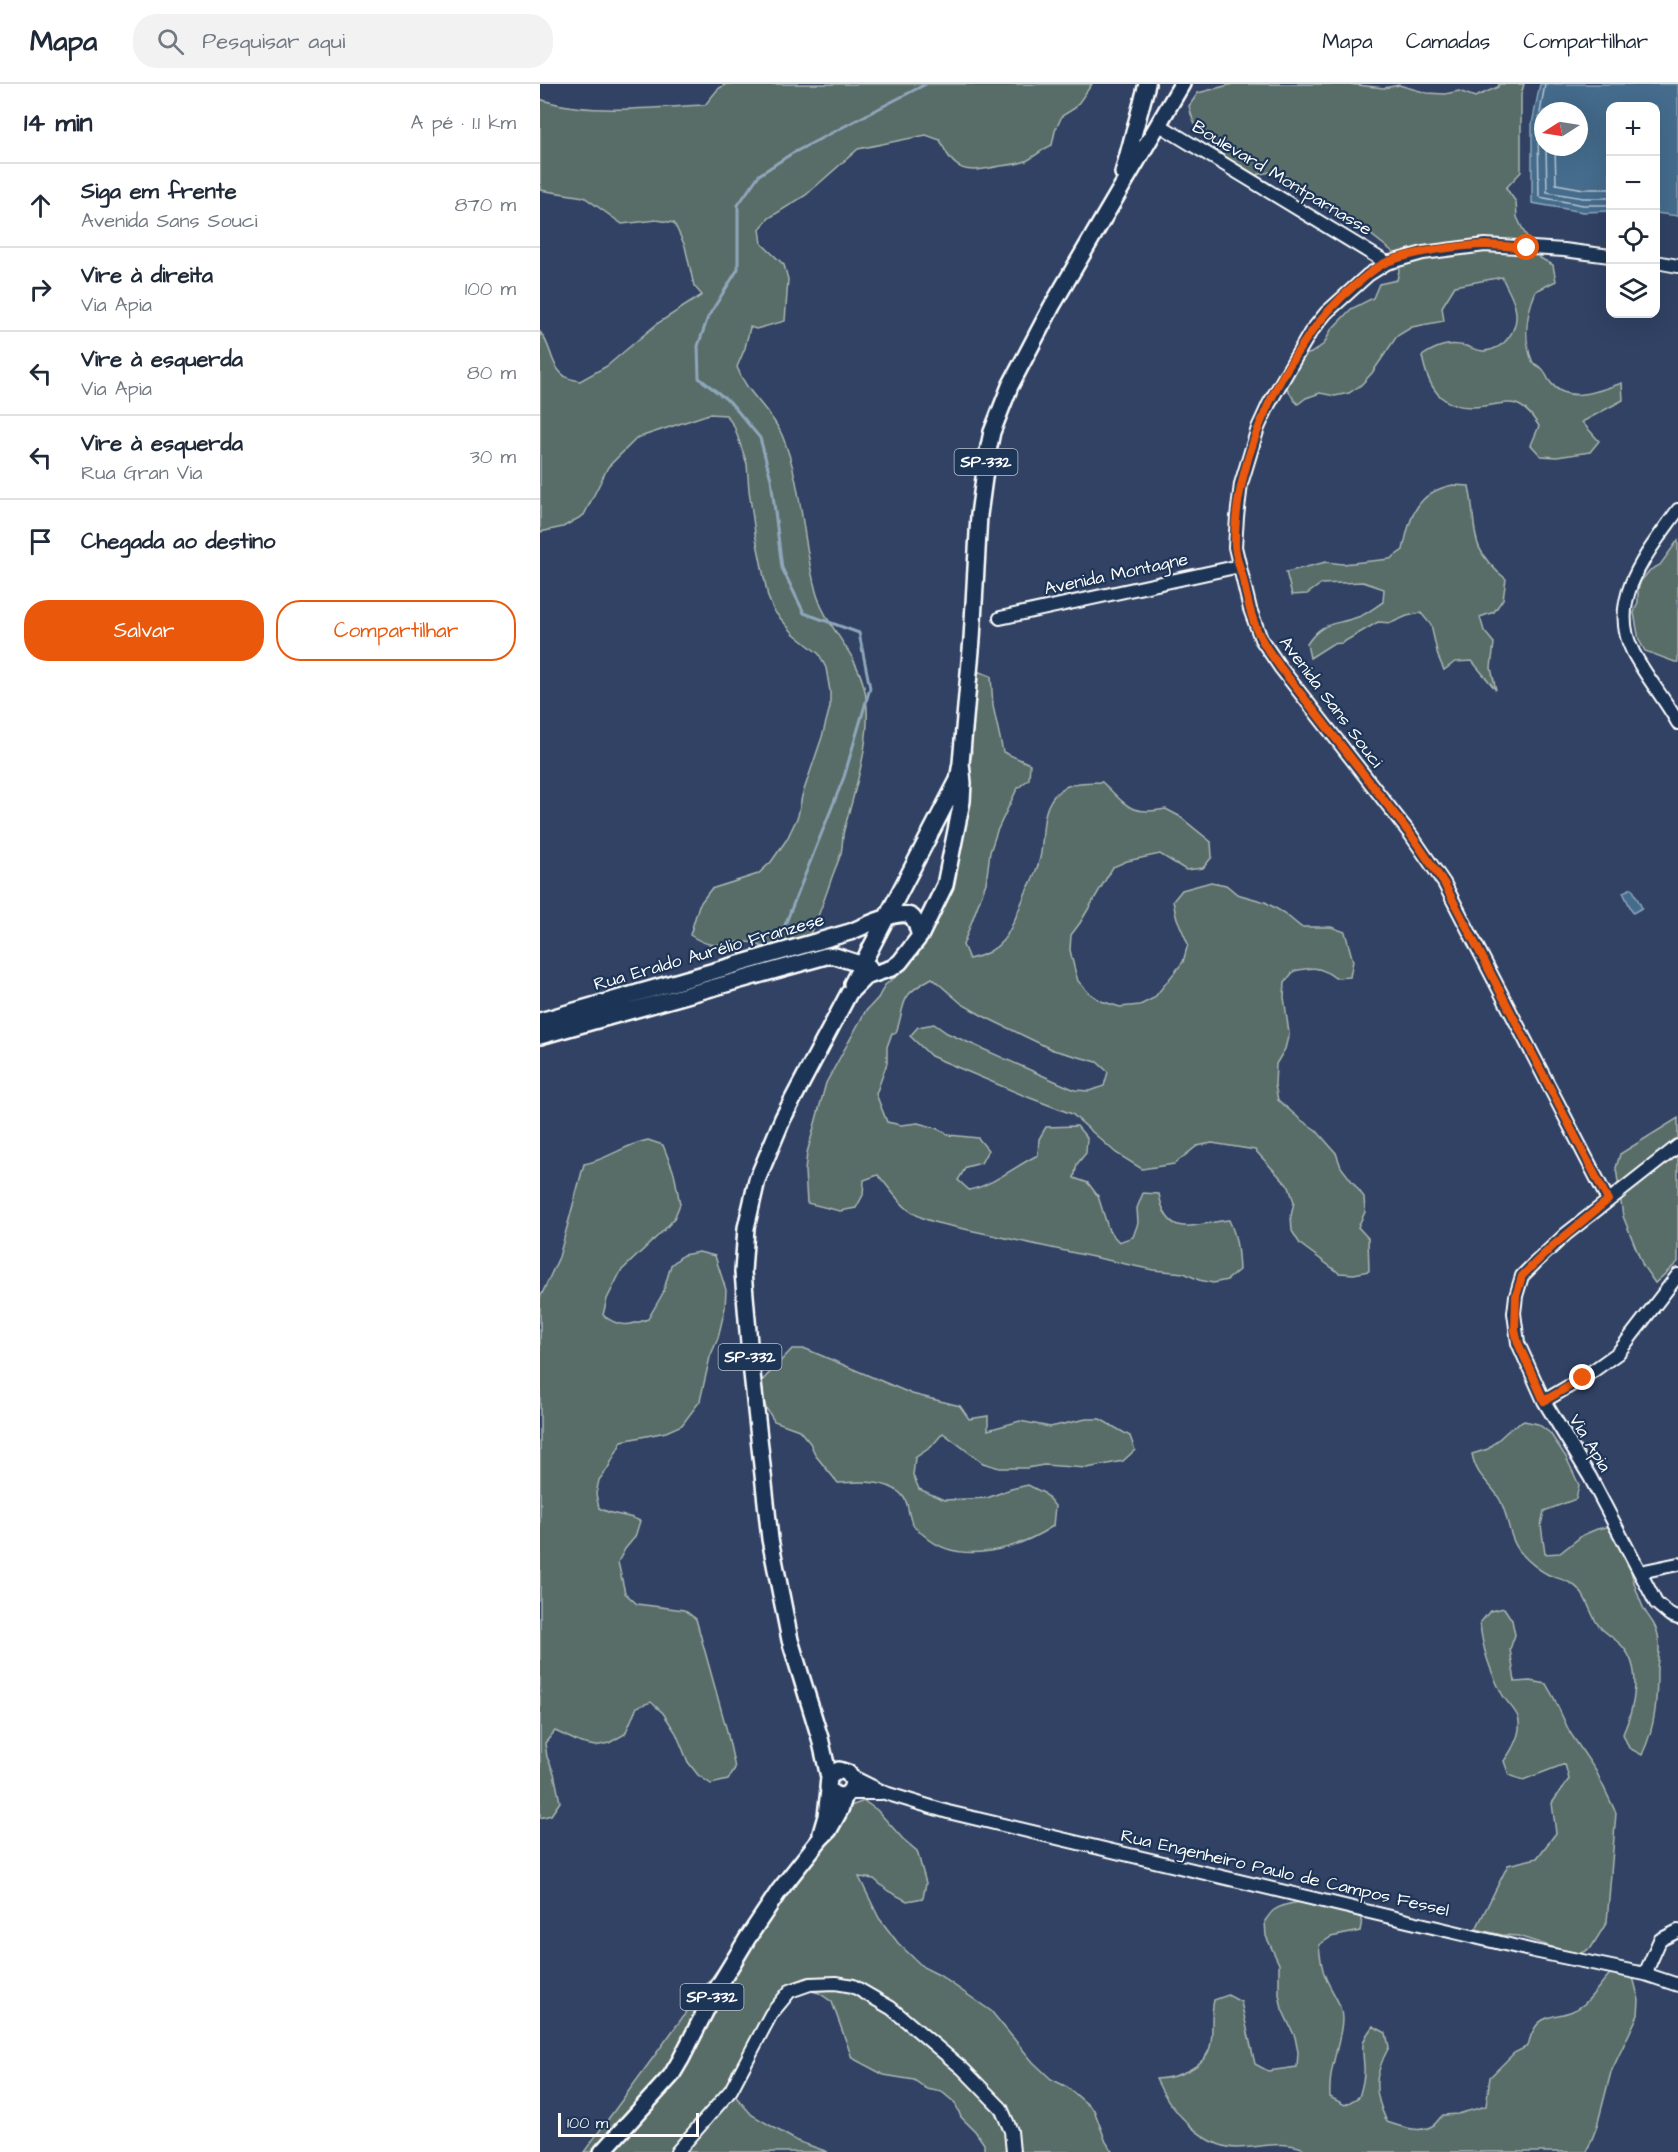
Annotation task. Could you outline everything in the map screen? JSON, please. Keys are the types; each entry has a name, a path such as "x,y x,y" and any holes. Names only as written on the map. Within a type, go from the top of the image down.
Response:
{"main road":[{"name":"SP-332","path":"1118,193 1147,84"},
{"name":"SP-332","path":"820,1839 838,1778 836,1757 820,1738 792,1649 772,1549 751,1366 743,1272 746,1228 757,1180 783,1118 955,787 961,763 972,639 979,515 992,432 1010,386 1052,306 1182,84"},
{"name":"SP-332","path":"851,987 865,977 900,962 920,936 945,885 951,865 962,801 961,763"},
{"path":"887,968 876,952 888,917 898,914 909,915 916,924 920,936"},
{"name":"Rua Eraldo Aurélio Franzese","path":"540,1021 850,932 888,917"},
{"name":"Rua Eraldo Aurélio Franzese","path":"540,1036 826,956 861,965 887,968"},
{"path":"841,958 850,971 851,987"},
{"path":"838,1778 836,1796 847,1794"},
{"name":"SP-332","path":"602,2152 671,2076 715,1992 747,1939 779,1891 834,1823 847,1794"}],"street":[{"name":"Boulevard Montparnasse","path":"1158,124 1387,263"},
{"name":"Avenida Sans Souci","path":"1606,255 1485,245 1423,253 1387,263 1362,280 1326,313 1310,333 1269,404 1258,428 1241,484 1235,547 1250,609 1261,639 1280,667 1411,835 1444,883 1608,1200"},
{"path":"1660,263 1678,266"},
{"path":"1678,510 1645,557 1626,596 1625,631 1633,652 1674,704 1678,723"},
{"name":"Avenida Montagne","path":"1000,618 1239,566"},
{"name":"Via Apia","path":"1678,1146 1560,1239 1522,1276 1516,1296 1515,1330 1518,1343 1544,1401 1590,1477 1656,1603 1670,1615 1678,1618"},
{"path":"1544,1401 1583,1378 1618,1353 1678,1275"},
{"path":"1640,1572 1678,1564"},
{"name":"Rua Engenheiro Paulo de Campos Fessel","path":"838,1778 948,1812 1534,1951 1645,1974 1678,1985"},
{"name":"Rua Engenheiro Paulo de Campos Fessel","path":"847,1794 885,1793"},
{"path":"1645,1974 1660,1940 1678,1931"},
{"path":"677,2152 731,2090 771,2014 790,1991 810,1984 836,1983 853,1986 891,2008 963,2069 1000,2108 1011,2131 1013,2152"}],"green space":[{"path":"726,84 1092,84 1075,108 1062,116 1052,145 1025,161 970,170 957,165 951,159 940,140 926,135 858,149 806,195 769,218 760,229 762,244 784,265 788,279 785,321 756,329 750,327 737,367 741,377 772,417 782,435 794,474 817,595 827,618 859,671 866,700 866,738 863,757 843,833 841,853 818,917 801,949 772,950 745,942 708,944 690,935 699,905 711,889 758,874 771,862 787,839 798,816 830,707 826,668 819,654 794,634 774,611 768,597 755,533 747,464 734,426 726,415 709,414 637,438 608,467 584,515 563,527 540,532 540,332 561,373 567,378 580,381 607,366 658,323 702,295 694,286 685,246 674,223 657,220 622,224 584,197 540,190 540,99 558,104 599,109 705,105 718,89"},
{"path":"1233,84 1349,84 1384,88 1399,85 1427,93 1445,94 1459,91 1475,97 1498,87 1499,84 1524,84 1521,95 1521,172 1506,188 1516,202 1517,217 1524,232 1540,258 1553,265 1556,281 1536,291 1527,327 1530,354 1533,363 1543,370 1551,383 1558,390 1566,393 1585,394 1622,383 1623,400 1582,422 1599,441 1590,452 1557,457 1541,456 1531,445 1539,426 1523,408 1508,403 1458,406 1441,397 1429,380 1422,356 1438,347 1454,344 1484,351 1499,346 1510,336 1515,322 1515,307 1502,277 1455,286 1442,307 1444,321 1412,327 1397,336 1372,373 1361,385 1349,393 1335,396 1320,393 1298,404 1294,400 1285,385 1296,358 1311,353 1324,344 1331,330 1351,309 1373,298 1379,284 1397,280 1400,266 1393,252 1347,216 1321,205 1304,193 1287,177 1270,172 1251,176 1212,146 1198,129 1189,106 1198,93"},
{"path":"1453,485 1469,486 1479,547 1493,568 1506,579 1503,599 1494,612 1480,617 1484,631 1494,643 1491,668 1496,690 1472,661 1455,662 1444,670 1438,656 1431,625 1421,613 1391,623 1378,622 1342,643 1332,644 1310,658 1307,644 1318,631 1368,612 1383,602 1384,589 1363,582 1321,584 1307,594 1292,595 1286,572 1326,562 1343,564 1390,559 1403,550 1412,517 1423,500 1441,488"},
{"path":"1678,540 1678,662 1675,662 1645,651 1639,640 1634,613 1641,581 1650,570 1660,565"},
{"path":"977,671 991,676 993,706 1003,752 1030,764 1029,779 1017,789 997,831 990,852 986,883 963,945 969,959 993,950 1001,943 1012,925 1040,858 1045,814 1052,799 1063,788 1085,783 1102,782 1123,802 1136,810 1166,809 1179,816 1211,842 1212,857 1203,868 1186,870 1160,854 1127,861 1113,867 1071,935 1070,950 1078,981 1101,1001 1120,1007 1140,1005 1154,998 1183,962 1188,944 1176,916 1173,901 1182,890 1211,882 1226,885 1237,894 1265,902 1284,913 1301,927 1331,927 1345,932 1353,961 1350,977 1335,978 1325,971 1311,968 1294,971 1285,982 1284,997 1289,1033 1285,1049 1276,1064 1275,1085 1278,1100 1316,1130 1336,1153 1341,1167 1364,1197 1365,1212 1358,1227 1368,1238 1369,1271 1354,1274 1339,1273 1300,1244 1292,1231 1291,1216 1294,1202 1289,1187 1255,1150 1212,1143 1197,1146 1174,1164 1142,1169 1116,1153 1072,1114 931,1056 910,1036 918,1027 934,1024 947,1033 1075,1090 1089,1091 1104,1086 1108,1072 1097,1062 1053,1050 983,1016 962,1004 932,978 908,995 896,1033 892,1033 887,1047 887,1063 876,1094 887,1122 901,1125 918,1123 936,1128 949,1135 978,1138 988,1150 981,1163 966,1167 958,1180 969,1190 996,1180 1038,1155 1039,1139 1046,1127 1077,1126 1087,1138 1086,1153 1077,1164 1074,1178 1088,1183 1098,1196 1109,1231 1119,1242 1133,1237 1138,1223 1137,1208 1143,1193 1159,1194 1163,1209 1169,1219 1176,1224 1193,1226 1229,1220 1237,1244 1239,1270 1227,1280 1213,1283 1184,1273 1153,1270 937,1223 909,1210 878,1175 864,1180 863,1195 856,1208 840,1211 807,1203 805,1171 807,1153 826,1083 865,1012 878,998 885,985 898,975 908,961 931,913 972,754 969,730"},
{"path":"1678,1118 1678,1262 1655,1283 1643,1266 1623,1216 1616,1168 1620,1154"},
{"path":"648,1140 663,1145 674,1173 680,1204 674,1219 621,1271 607,1299 603,1315 619,1324 648,1319 663,1293 671,1265 683,1255 699,1252 715,1256 726,1290 725,1308 700,1401 682,1425 666,1432 622,1441 599,1480 596,1494 599,1508 640,1521 635,1537 618,1562 625,1593 637,1604 684,1610 696,1619 735,1768 728,1780 711,1784 698,1775 688,1762 676,1733 663,1713 651,1702 637,1707 625,1734 609,1743 595,1746 581,1743 555,1731 545,1743 560,1802 551,1815 540,1818 540,1298 559,1257 584,1164"},
{"path":"792,1349 806,1349 912,1394 960,1406 969,1419 988,1416 988,1430 1020,1421 1050,1427 1086,1419 1100,1419 1130,1436 1135,1450 1123,1461 1087,1468 1044,1465 1027,1468 999,1468 983,1463 943,1433 931,1447 915,1458 913,1475 919,1489 944,1500 987,1498 1028,1485 1044,1493 1055,1506 1053,1526 1023,1542 989,1551 971,1553 954,1551 939,1545 913,1525 907,1504 900,1493 879,1483 838,1483 799,1430 774,1421 766,1408 759,1384"},
{"path":"1524,1421 1538,1424 1550,1433 1566,1457 1579,1485 1576,1499 1544,1511 1541,1525 1545,1554 1560,1553 1583,1535 1612,1526 1623,1535 1636,1590 1657,1631 1659,1648 1655,1712 1642,1755 1629,1748 1623,1734 1635,1690 1635,1678 1629,1656 1620,1644 1599,1626 1577,1588 1569,1582 1544,1572 1517,1548 1500,1500 1480,1475 1474,1462 1472,1454 1488,1449 1511,1428"},
{"path":"1504,1608 1512,1620 1515,1635 1510,1649 1515,1682 1530,1681 1546,1684 1569,1731 1596,1771 1616,1813 1607,1922 1591,1948 1577,1955 1518,1936 1476,1929 1508,1865 1537,1858 1556,1833 1552,1803 1569,1779 1565,1764 1523,1780 1509,1775 1504,1761 1516,1740 1519,1729 1518,1717 1502,1694 1490,1668 1480,1623 1490,1611"},
{"path":"864,1801 877,1810 917,1851 926,1883 923,1898 907,1901 888,1891 874,1879 859,1877 879,1918 898,1943 923,1967 939,1975 991,2011 1033,2062 1051,2079 1067,2087 1094,2110 1106,2142 1113,2152 984,2152 984,2144 975,2131 961,2117 955,2103 942,2092 927,2089 914,2080 884,2075 852,2058 832,2002 819,1993 801,1988 788,1994 732,2071 731,2085 737,2098 752,2115 797,2141 828,2152 584,2152 778,1887 848,1807"},
{"path":"1353,1902 1363,1915 1360,1931 1331,1937 1319,1945 1327,1982 1342,2013 1331,2076 1330,2097 1345,2105 1359,2097 1364,2075 1363,2045 1373,2026 1386,2033 1389,2047 1378,2076 1379,2102 1387,2122 1404,2127 1427,2128 1443,2115 1458,2114 1486,2106 1490,2077 1514,2053 1528,2046 1537,2025 1551,2017 1575,2010 1584,2004 1616,1968 1631,1969 1639,2000 1638,2015 1611,2072 1597,2126 1587,2152 1310,2152 1293,2145 1237,2148 1212,2141 1200,2134 1178,2114 1156,2079 1180,2074 1202,2061 1211,2042 1214,2000 1228,1995 1241,2002 1255,2064 1268,2071 1297,2067 1298,2052 1295,2037 1282,2009 1279,1994 1279,1964 1266,1936 1265,1921 1274,1910 1288,1904"}],"water":[{"path":"1540,84 1678,84 1678,216 1660,214 1660,102 1606,102 1606,211 1583,212 1532,203 1534,114 1534,156 1588,156 1588,102 1536,102"},
{"path":"1632,888 1642,908 1633,913 1623,892"}],"waterway":[{"path":"779,940 844,777 870,688 859,633 804,613 782,568 771,479 760,438 730,402 699,378 698,346 708,317 738,269 738,205 759,175 791,154 926,84"}],"route":[{"path":"1527,248 1485,245 1408,256 1387,263 1368,275 1326,313 1310,333 1269,404 1258,428 1241,484 1235,547 1250,609 1261,639 1280,667 1411,835 1444,883 1608,1200 1554,1245 1522,1276 1516,1296 1514,1313 1518,1343 1544,1401 1583,1378"}]}
